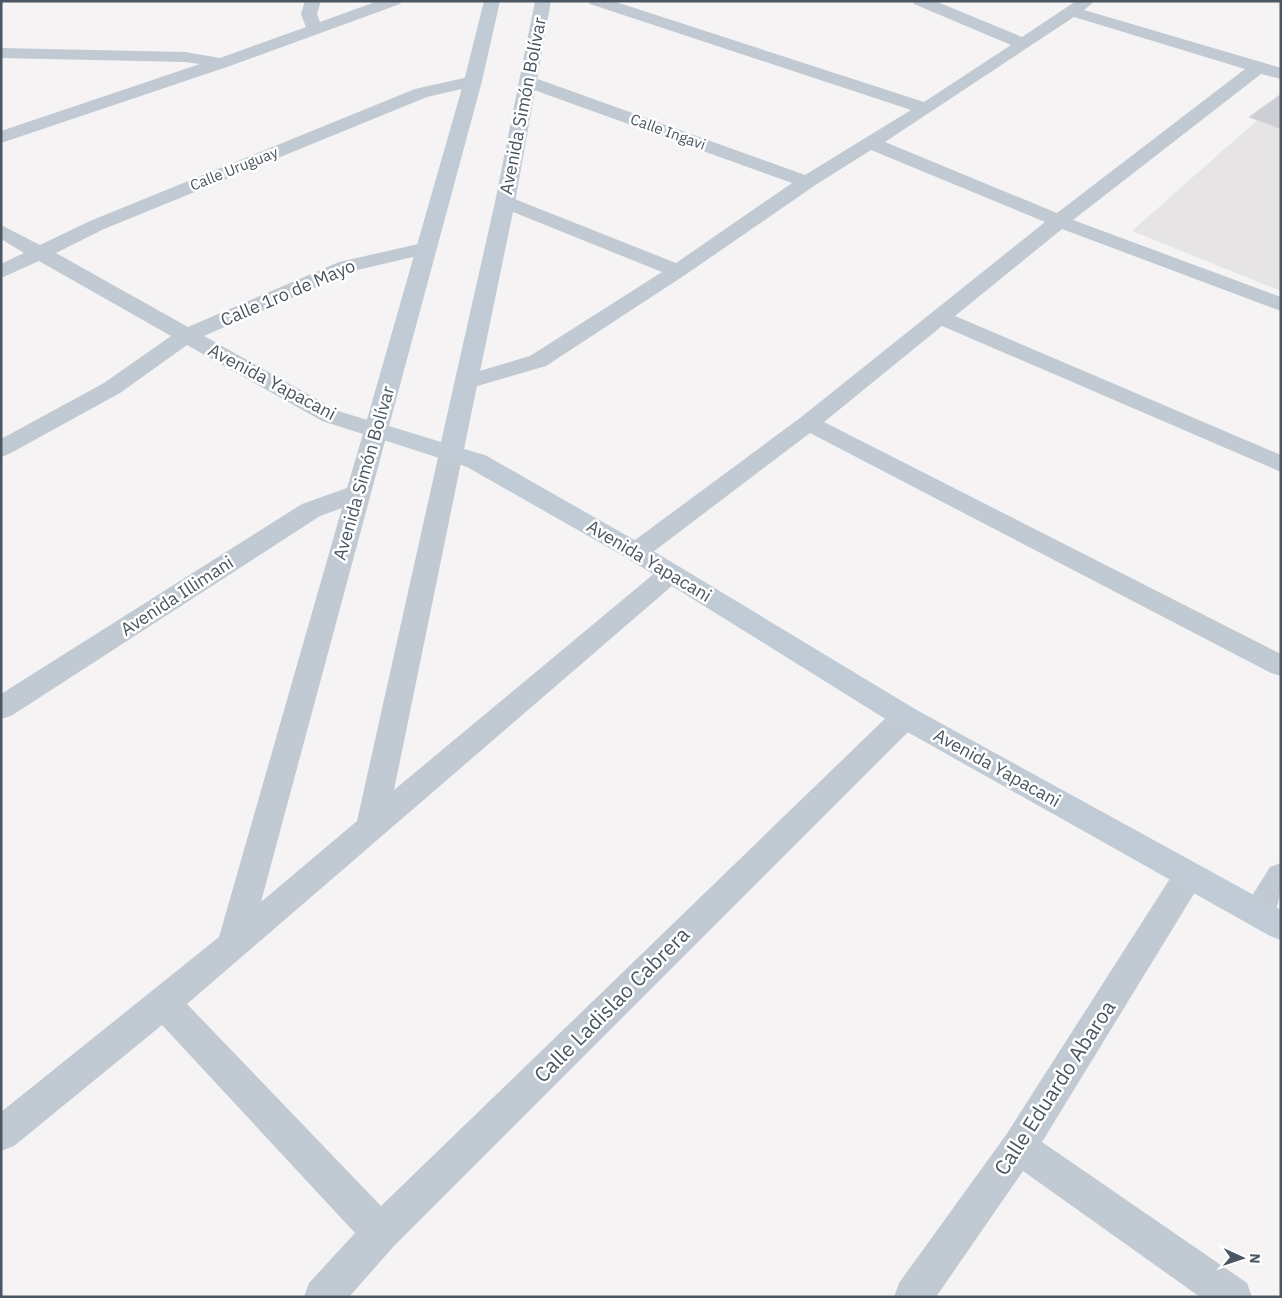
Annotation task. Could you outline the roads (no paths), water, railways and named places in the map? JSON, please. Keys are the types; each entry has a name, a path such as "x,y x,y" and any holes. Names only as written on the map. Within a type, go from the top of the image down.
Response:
{"street":[{"path":"313,1 309,14 314,29"},
{"path":"1,137 221,63 394,1"},
{"name":"Avenida Simón Bolívar","path":"233,944 473,82 492,1"},
{"name":"Avenida Simón Bolívar","path":"371,827 505,202 543,1"},
{"path":"596,1 926,109"},
{"path":"920,1 1024,44"},
{"path":"466,382 538,361 678,271 807,182 872,144 1080,7 1257,68 1281,74"},
{"path":"1,53 185,56 221,63"},
{"path":"636,552 808,423 1059,221 1257,68"},
{"name":"Calle Uruguay","path":"1,272 97,225 421,93 473,82"},
{"name":"Calle Ingavi","path":"529,82 807,182"},
{"path":"872,144 1059,221 1281,305"},
{"path":"505,202 678,271"},
{"name":"Avenida Yapacani","path":"1,231 330,416 476,461 636,552 905,717 1269,919"},
{"name":"Calle 1ro de Mayo","path":"1,448 112,388 187,336 346,266 427,248"},
{"path":"939,316 1281,464"},
{"path":"808,423 1281,666"},
{"name":"Avenida Illimani","path":"1,708 311,510 358,493"},
{"path":"1,1134 164,1003 671,574"},
{"name":"Calle Ladislao Cabrera","path":"330,1293 381,1233 905,717"},
{"name":"Calle Eduardo Abaroa","path":"914,1297 1020,1147 1189,875"},
{"path":"1269,919 1281,876"},
{"path":"164,1003 381,1233"},
{"path":"1020,1147 1233,1297"}]}
